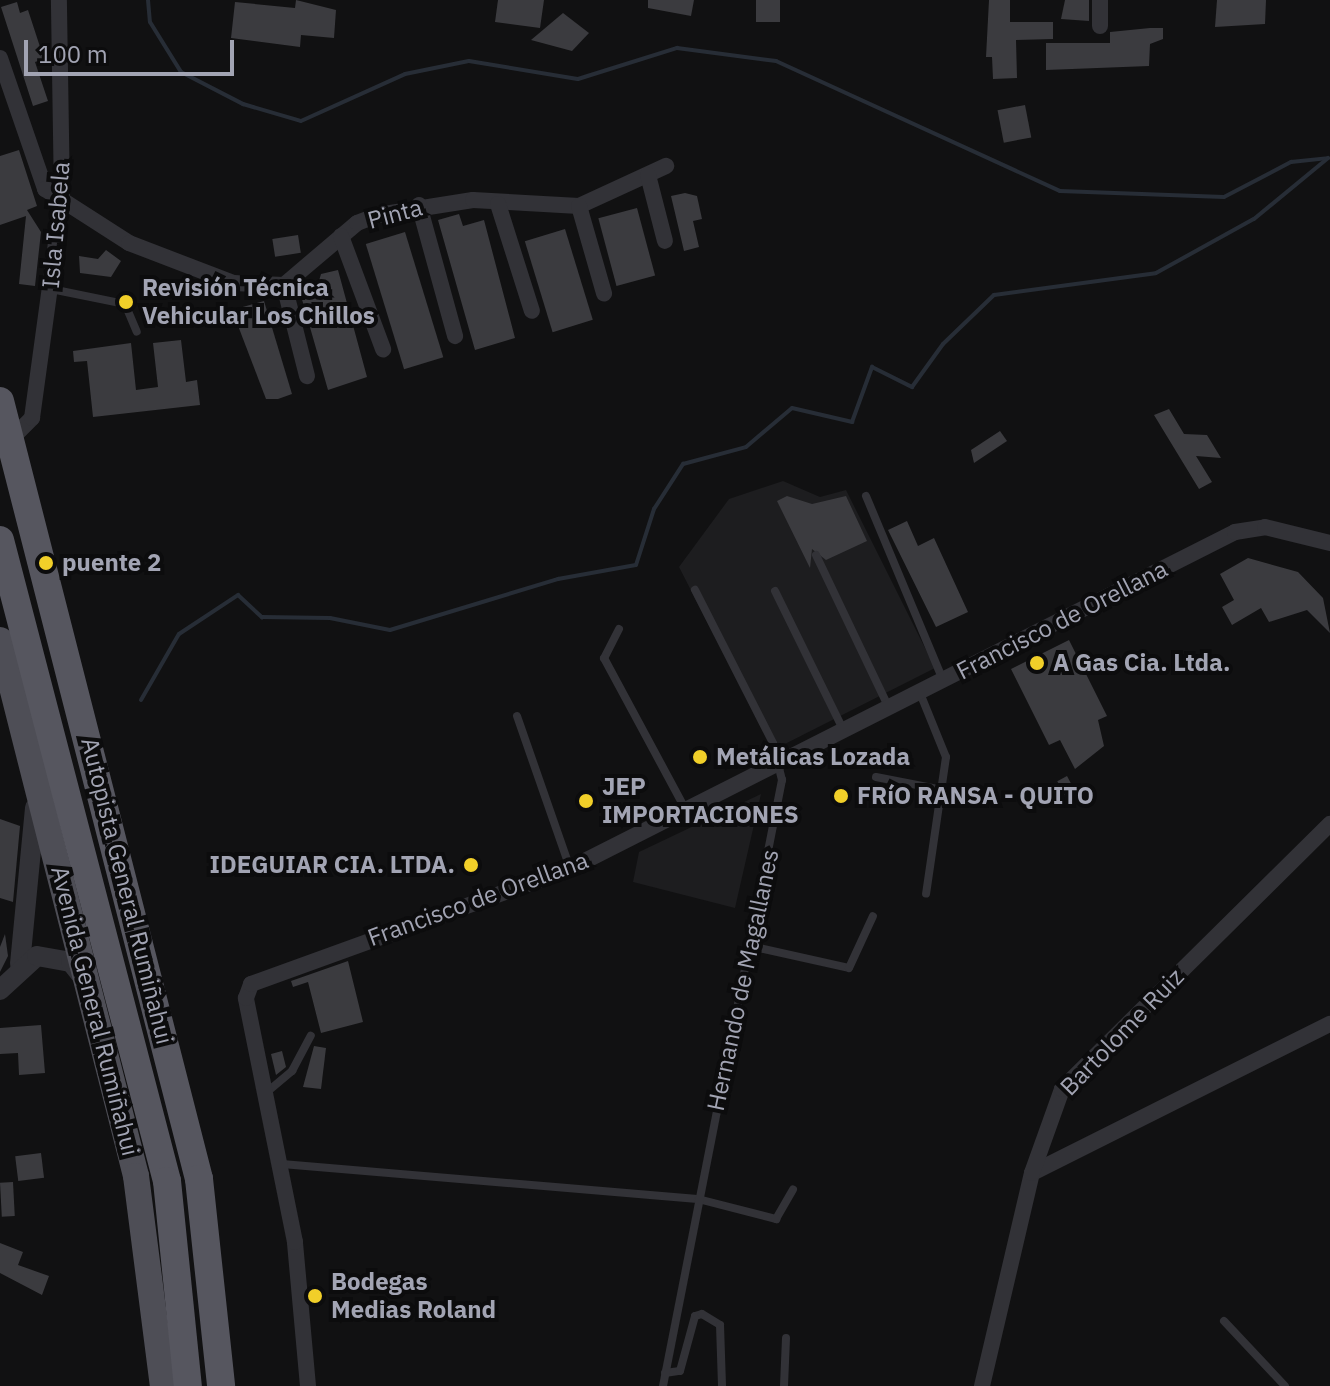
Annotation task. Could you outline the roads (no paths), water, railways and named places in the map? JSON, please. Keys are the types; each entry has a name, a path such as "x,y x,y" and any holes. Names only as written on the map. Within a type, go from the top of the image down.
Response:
{"highway":[{"name":"Autopista General Rumiñahui","path":"0,401 199,1179 221,1386"},
{"name":"Autopista General Rumiñahui","path":"0,540 167,1181 188,1386"}],"main road":[{"name":"Avenida General Rumiñahui","path":"3,667 30,744 136,1176 163,1386"}],"street":[{"name":"Isla Isabela","path":"11,439 32,418 62,198 59,0"},
{"path":"1100,0 1100,26"},
{"path":"0,58 45,189 181,268 233,283 284,285 307,376"},
{"name":"Pinta","path":"284,285 341,236 378,215 419,205 579,206 666,166"},
{"path":"648,175 665,241"},
{"path":"498,204 532,311"},
{"path":"419,205 455,336"},
{"path":"579,206 604,293"},
{"path":"341,236 383,349"},
{"name":"Francisco de Orellana","path":"308,1386 282,1164 246,998 251,984 571,868 688,812 1235,532 1265,527 1330,543"},
{"path":"0,990 20,964 36,832 30,744"},
{"name":"Bartolome Ruiz","path":"982,1386 1032,1173 1062,1089 1330,824"},
{"path":"20,964 55,955 77,969 89,992"},
{"path":"1032,1173 1330,1024"}],"lane":[{"path":"51,289 125,304 137,332"},
{"path":"866,496 944,681"},
{"path":"816,555 890,708"},
{"name":"Hernando de Magallanes","path":"663,1386 780,797 778,766 695,590"},
{"path":"775,591 844,732"},
{"path":"619,629 604,658 688,812"},
{"path":"920,693 941,733 943,790 926,894"},
{"path":"517,716 571,868"},
{"path":"876,777 943,790"},
{"path":"750,946 849,968 873,916"},
{"path":"267,1092 292,1071 311,1036"},
{"path":"282,1164 698,1199 780,1219 793,1190"},
{"path":"665,1373 680,1371 695,1316 702,1314 720,1325 722,1386"},
{"path":"1224,1321 1285,1386"},
{"path":"784,1386 786,1338"}],"waterway":[{"path":"148,0 150,22 181,72 243,104 301,121 405,74 469,61 578,79 677,48 776,61 1060,191 1224,197 1291,162 1328,158"},
{"path":"141,700 179,634 238,595 262,617 330,618 390,630 558,579 636,565 654,509 683,464 746,447 792,408 852,422 872,367 912,387 943,344 994,295 1156,273 1254,219 1328,158"}],"place":[{"name":"Revisión Técnica Vehicular Los Chillos","path":"126,302"},
{"name":"puente 2","path":"46,563"},
{"name":"A Gas Cia. Ltda.","path":"1037,663"},
{"name":"Metálicas Lozada","path":"700,757"},
{"name":"FRíO RANSA - QUITO","path":"841,796"},
{"name":"JEP IMPORTACIONES","path":"586,801"},
{"name":"IDEGUIAR CIA. LTDA.","path":"471,865"},
{"name":"Bodegas Medias Roland","path":"315,1296"}]}
